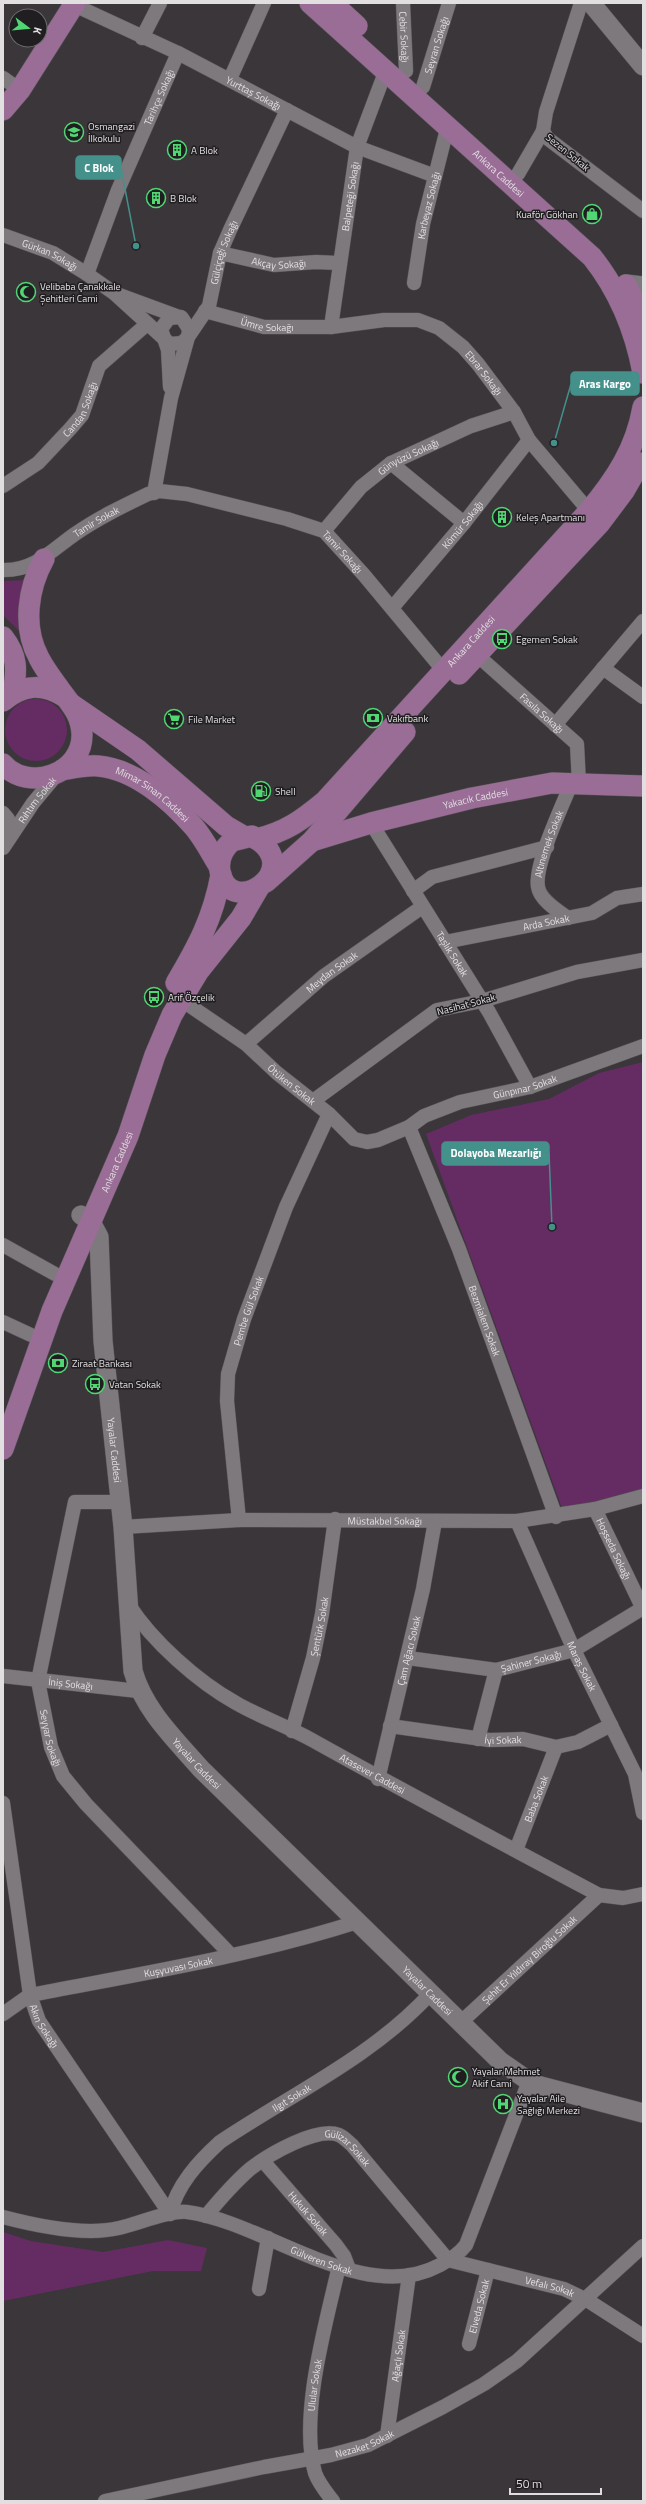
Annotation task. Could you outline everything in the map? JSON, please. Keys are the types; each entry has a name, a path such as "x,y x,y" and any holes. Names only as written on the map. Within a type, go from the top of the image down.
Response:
{"main road":[{"name":"Ankara Caddesi","path":"310,3 386,70 447,129 592,257 609,279 633,293"},
{"name":"Ankara Caddesi","path":"332,3 518,174 596,243 616,266 633,293 643,318"},
{"path":"3,110 20,90 74,4"},
{"name":"Ankara Caddesi","path":"633,293 634,335 643,373"},
{"name":"Ankara Caddesi","path":"3,1449 155,1021 197,947 212,913 222,853 227,845 232,841 279,833 304,819 325,801 605,492 626,459 637,433 643,407"},
{"name":"Ankara Caddesi","path":"3,1411 31,1335 56,1274 128,1136 155,1055 180,999 198,972 241,918 262,886 312,841 398,740 600,522 624,491 643,455"},
{"path":"44,559 36,574 31,593 29,612 31,633 38,658 81,722 82,737 78,751 69,765 60,771"},
{"path":"3,637 11,647 17,661 8,697"},
{"path":"8,697 26,687 40,686 54,690 138,750 226,826 266,846 272,858 271,870 262,886 239,892 228,886 220,870"},
{"name":"Mimar Sinan Caddesi","path":"3,764 18,775 32,778 46,778 60,771 98,766 126,773 139,780 174,808 195,828 220,870"},
{"name":"Yakacık Caddesi","path":"312,841 371,823 472,798 552,783 643,786"},
{"path":"348,799 352,816 359,821 371,823"}],"street":[{"path":"142,38 160,3"},
{"path":"230,79 264,3"},
{"name":"Cebir Sokağı","path":"403,3 406,71"},
{"name":"Seyran Sokağı","path":"423,87 449,3"},
{"name":"Sezen Sokak","path":"581,3 546,112 543,131 547,138 643,211"},
{"path":"591,3 643,66"},
{"name":"Yurttaş Sokağı","path":"74,4 142,38 178,52 357,147 435,176"},
{"name":"Tarihçe Sokağı","path":"87,274 121,183 178,52"},
{"name":"Balpeteği Sokağı","path":"331,327 338,263 357,147 386,70"},
{"path":"3,78 20,90"},
{"name":"Gülçiçeği Sokağı","path":"154,493 171,398 188,337 211,300 220,253 287,110"},
{"name":"Karbeyaz Sokağı","path":"414,283 423,224 447,129"},
{"path":"518,174 543,131"},
{"name":"Gürkan Sokağı","path":"3,236 53,253 87,274 114,293 163,338"},
{"name":"Akçay Sokağı","path":"220,253 274,265 316,262 338,263"},
{"name":"Gürkan Sokağı","path":"114,293 178,317"},
{"path":"178,317 188,325 188,337 182,343 174,345 163,338 161,329 165,321 178,317 205,311"},
{"name":"Ümre Sokağı","path":"205,311 264,327 331,327"},
{"name":"Ebrar Sokağı","path":"331,327 384,320 418,320 439,328 463,347 514,412 529,440 589,510"},
{"name":"Candan Sokağı","path":"3,486 38,463 70,429 82,415 99,366 147,324"},
{"name":"Gülçiçeği Sokağı","path":"163,338 168,350 171,398"},
{"name":"Günyüzü Sokağı","path":"324,531 361,487 391,463 470,426 514,412"},
{"name":"Kömür Sokağı","path":"392,608 464,523 529,440"},
{"path":"391,463 464,523"},
{"name":"Tamir Sokağı","path":"154,493 172,491 188,494 287,519 324,531 392,608 443,670"},
{"name":"Tamir Sokak","path":"3,570 20,569 44,559 75,534 97,520 154,493"},
{"path":"555,725 643,621"},
{"name":"Fasıla Sokağı","path":"477,655 577,744 575,784"},
{"path":"603,668 643,697"},
{"name":"Rıhtım Sokak","path":"6,843 33,803 60,771"},
{"name":"Altınemek Sokak","path":"568,918 544,898 538,889 541,867 547,847 575,784"},
{"path":"3,813 8,819 6,843"},
{"name":"Taşlık Sokak","path":"371,823 422,907 482,1000 530,1087"},
{"path":"412,891 432,877 547,847"},
{"name":"Arda Sokak","path":"445,942 592,913 617,898 643,894"},
{"name":"Meydan Sokak","path":"246,1044 324,976 422,907"},
{"name":"Nasihat Sokak","path":"312,1101 438,1010 482,1000 577,972 643,960"},
{"name":"Ötüken Sokak","path":"180,999 246,1044 329,1114 354,1139 367,1142 409,1127"},
{"name":"Günpınar Sokak","path":"409,1127 424,1116 460,1102 530,1087 643,1046"},
{"name":"Pembe Gül Sokak","path":"239,1520 226,1400 228,1374 244,1319 286,1207 329,1114"},
{"name":"Bezmialem Sokak","path":"409,1127 459,1249 556,1517"},
{"name":"Yayalar Caddesi","path":"86,1218 99,1237 103,1341 123,1527 133,1671 138,1691 162,1724 201,1769 500,2061 530,2081 563,2093 643,2113"},
{"path":"3,1245 56,1274"},
{"path":"3,1322 31,1335"},
{"name":"Müstakbel Sokağı","path":"123,1527 239,1520 335,1519 516,1521 556,1517 595,1509 643,1496"},
{"name":"Seyyar Sokağı","path":"120,1502 75,1502 38,1681 51,1747 63,1776 86,1804 231,1954"},
{"name":"Hoşseda Sokağı","path":"595,1509 643,1608"},
{"name":"Şentürk Sokak","path":"292,1731 313,1658 322,1614 335,1519"},
{"name":"Çam Ağacı Sokak","path":"378,1779 408,1658 423,1589 435,1521"},
{"name":"Maraş Sokak","path":"516,1521 574,1650 635,1774 643,1813"},
{"name":"Atasever Caddesi","path":"128,1604 153,1636 199,1677 234,1702 292,1731 378,1779 516,1850 599,1896 623,1898 643,1894"},
{"name":"Şahiner Sokağı","path":"408,1658 496,1670 574,1650 643,1608"},
{"path":"478,1738 496,1670"},
{"name":"İniş Sokağı","path":"3,1676 138,1691"},
{"name":"İyi Sokak","path":"390,1726 478,1738 523,1740 556,1747 578,1742 611,1726"},
{"name":"Baba Sokak","path":"516,1850 556,1747"},
{"name":"Akın Sokağı","path":"3,1803 30,1995 39,2021 170,2214"},
{"name":"Şehit Er Yıldıray Biroğlu Sokak","path":"460,2023 599,1896"},
{"name":"Kuşyuvası Sokak","path":"3,2014 30,1995 313,1936 357,1922"},
{"name":"Ilgıt Sokak","path":"170,2214 174,2196 205,2155 220,2142 366,2050 430,1994"},
{"name":"Gülveren Sokak","path":"3,2217 75,2230 117,2228 170,2214 185,2212 206,2216 344,2267 371,2275 392,2277 409,2275 433,2268 459,2254 466,2245 530,2081"},
{"name":"Gülizar Sokak","path":"206,2216 228,2189 251,2168 305,2138 326,2133 340,2136 352,2145 448,2260"},
{"name":"Hukuk Sokak","path":"263,2161 336,2245 344,2256 344,2267"},
{"path":"259,2289 268,2238"},
{"name":"Nezaket Sokak","path":"106,2501 313,2458 368,2445 387,2436 484,2384 517,2361 643,2246"},
{"name":"Vefalı Sokak","path":"448,2260 564,2289 584,2299 643,2336"},
{"name":"Ulular Sokak","path":"333,2501 320,2485 315,2472 311,2422 312,2397 344,2267"},
{"name":"Elveda Sokak","path":"469,2344 488,2270"},
{"name":"Ağaçlı Sokak","path":"387,2436 409,2275"}],"shaded area":[{"path":"28,580 22,634 3,615 3,581"},
{"path":"30,699 42,699 58,708 65,718 67,730 65,742 58,752 42,761 30,761 19,756 10,747 5,736 5,724 10,713 19,704"},
{"path":"643,1062 643,1492 562,1508 426,1134 471,1115 549,1099 599,1073"},
{"path":"3,2232 31,2241 103,2252 168,2240 207,2248 201,2271 153,2271 3,2301"}],"place":[{"name":"Osmangazi İlkokulu","path":"74,132"},
{"name":"A Blok","path":"177,150"},
{"name":"B Blok","path":"156,198"},
{"name":"Kuaför Gökhan","path":"592,214"},
{"name":"C Blok","path":"136,246"},
{"name":"Velibaba Çanakkale Şehitleri Cami","path":"26,292"},
{"name":"Aras Kargo","path":"554,443"},
{"name":"Keleş Apartmanı","path":"502,517"},
{"name":"Egemen Sokak","path":"502,639"},
{"name":"Vakıfbank","path":"373,718"},
{"name":"File Market","path":"174,719"},
{"name":"Shell","path":"261,791"},
{"name":"Arif Özçelik","path":"154,997"},
{"name":"Dolayoba Mezarlığı","path":"552,1227"},
{"name":"Ziraat Bankası","path":"58,1363"},
{"name":"Vatan Sokak","path":"95,1384"},
{"name":"Yayalar Mehmet Akif Cami","path":"458,2077"},
{"name":"Yayalar Aile Sağlığı Merkezi","path":"503,2104"}]}
